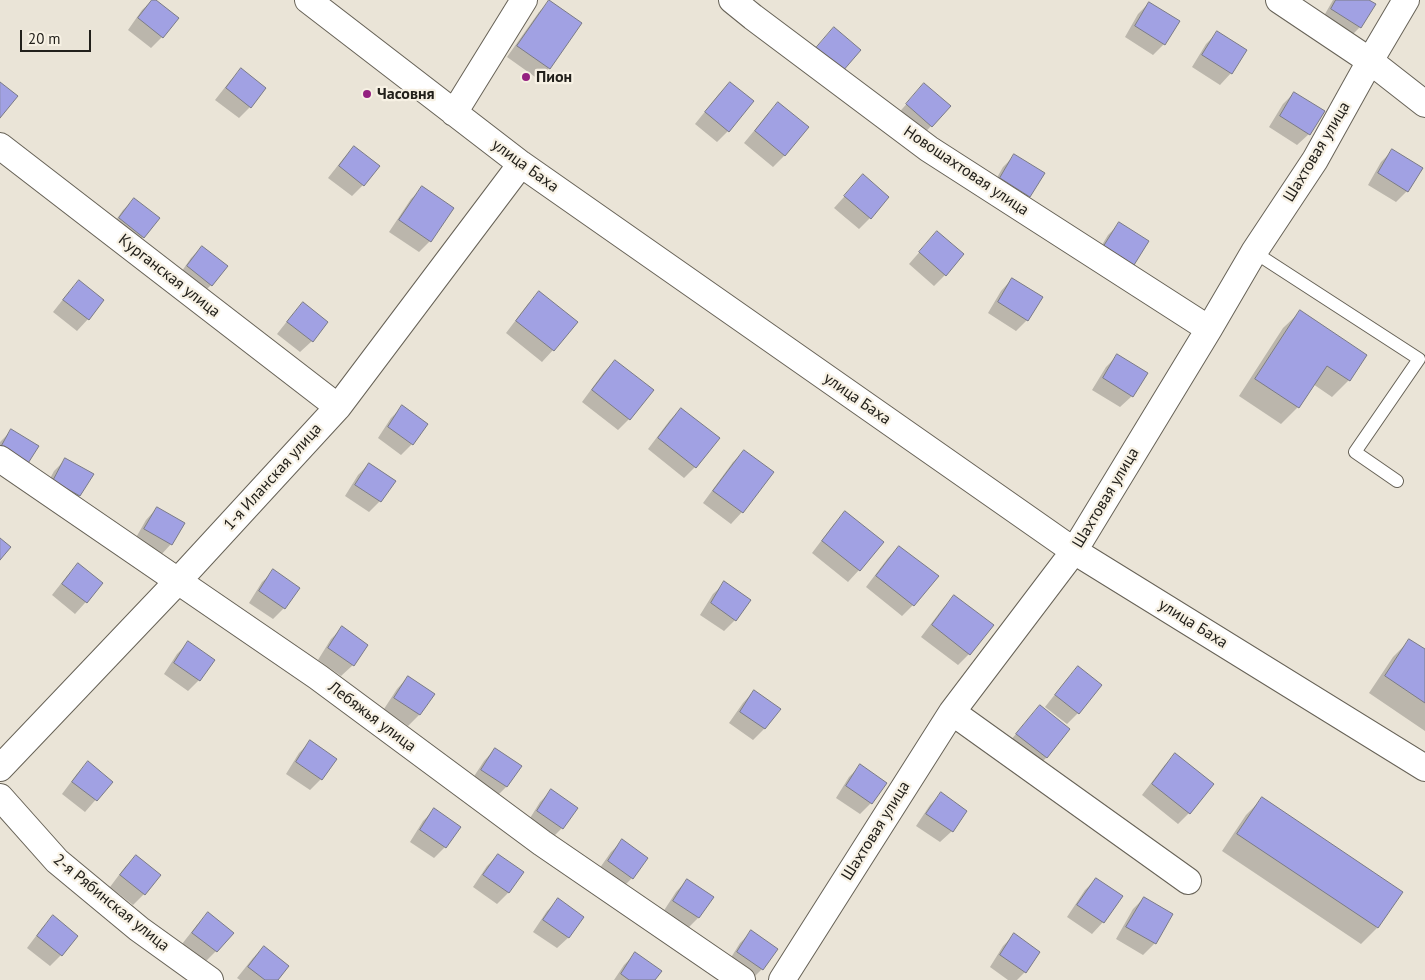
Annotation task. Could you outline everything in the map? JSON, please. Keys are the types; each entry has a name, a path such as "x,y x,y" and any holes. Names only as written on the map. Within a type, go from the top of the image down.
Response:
{"street":[{"name":"улица Баха","path":"308,0 520,164 1074,551 1425,768"},
{"path":"454,113 524,0"},
{"name":"Новошахтовая улица","path":"732,0 760,9 929,149 1209,329"},
{"path":"1279,0 1370,61 1425,104"},
{"name":"Шахтовая улица","path":"782,980 952,712 1074,551 1254,252 1315,160 1406,0"},
{"name":"Курганская улица","path":"0,146 338,407"},
{"name":"1-я Иланская улица","path":"0,768 178,581 338,407 520,164"},
{"name":"Лебяжья улица","path":"0,459 318,676 542,843 742,980"},
{"path":"952,712 1188,881"},
{"name":"2-я Рябинская улица","path":"0,797 57,861 139,929 210,980"}],"lane":[{"path":"1254,252 1419,359 1356,452 1397,481"}],"building":[{"path":"152,0 156,0 179,18 163,38 138,18"},
{"path":"549,0 582,23 550,69 517,46"},
{"path":"1336,0 1369,0 1376,4 1361,28 1331,9"},
{"path":"1149,2 1180,21 1165,45 1135,26"},
{"path":"834,27 861,50 842,72 816,48"},
{"path":"1217,31 1247,50 1232,74 1202,55"},
{"path":"241,68 266,88 251,108 226,88"},
{"path":"0,82 18,96 0,118"},
{"path":"730,82 754,101 729,132 705,112"},
{"path":"924,83 951,106 932,127 906,104"},
{"path":"1294,92 1325,111 1310,135 1280,116"},
{"path":"778,102 809,127 785,156 755,131"},
{"path":"354,146 380,166 364,186 339,166"},
{"path":"1392,149 1423,168 1408,192 1378,173"},
{"path":"1014,154 1045,173 1030,197 1000,178"},
{"path":"863,174 889,197 871,219 844,196"},
{"path":"422,186 454,208 431,242 399,220"},
{"path":"134,198 160,218 144,238 119,218"},
{"path":"1119,222 1149,241 1134,265 1104,246"},
{"path":"937,231 964,254 946,276 919,252"},
{"path":"202,246 228,266 212,286 187,266"},
{"path":"1012,278 1043,297 1028,321 998,302"},
{"path":"79,280 104,300 89,320 63,300"},
{"path":"539,291 578,322 554,351 516,321"},
{"path":"303,302 328,322 313,342 287,322"},
{"path":"1300,310 1367,355 1350,381 1327,366 1299,408 1255,379"},
{"path":"1117,354 1148,373 1133,397 1103,378"},
{"path":"615,360 654,390 630,420 592,390"},
{"path":"402,405 428,424 413,445 388,427"},
{"path":"681,408 720,438 696,468 658,438"},
{"path":"11,429 39,446 25,468 0,449"},
{"path":"744,450 774,472 743,513 713,491"},
{"path":"65,458 94,474 80,496 53,481"},
{"path":"369,463 396,481 381,502 355,485"},
{"path":"157,507 185,523 172,545 144,529"},
{"path":"845,511 884,542 860,571 822,541"},
{"path":"0,538 11,547 0,560"},
{"path":"899,546 939,576 914,606 876,576"},
{"path":"78,563 103,583 87,603 62,584"},
{"path":"273,569 300,588 285,609 259,591"},
{"path":"724,581 751,600 736,621 711,603"},
{"path":"954,595 994,625 970,655 932,625"},
{"path":"342,626 368,645 354,666 328,648"},
{"path":"1409,639 1425,649 1425,703 1385,676"},
{"path":"188,641 215,660 200,681 174,663"},
{"path":"1078,666 1102,685 1079,714 1055,695"},
{"path":"408,676 435,694 420,715 394,698"},
{"path":"754,690 781,709 765,729 740,712"},
{"path":"1040,705 1070,729 1047,758 1016,734"},
{"path":"310,740 337,759 322,780 296,762"},
{"path":"495,748 522,766 507,787 481,770"},
{"path":"1175,753 1214,784 1190,814 1152,784"},
{"path":"88,761 113,782 97,801 72,782"},
{"path":"860,764 887,783 872,804 846,786"},
{"path":"551,789 578,808 563,829 537,811"},
{"path":"941,792 967,811 953,832 926,814"},
{"path":"1262,797 1403,892 1378,928 1237,834"},
{"path":"434,808 461,827 446,848 420,830"},
{"path":"622,839 648,858 633,879 608,861"},
{"path":"498,854 524,872 509,893 483,875"},
{"path":"136,855 161,875 145,895 120,875"},
{"path":"1096,878 1123,896 1104,923 1077,905"},
{"path":"687,879 714,897 699,918 673,901"},
{"path":"1144,897 1173,914 1156,944 1126,927"},
{"path":"558,898 584,917 569,938 543,920"},
{"path":"208,912 234,933 217,952 192,933"},
{"path":"53,915 78,936 62,956 37,936"},
{"path":"751,930 778,949 763,970 737,952"},
{"path":"1014,933 1040,952 1026,973 1000,955"},
{"path":"264,946 289,966 278,980 265,980 248,967"},
{"path":"635,952 662,971 655,980 629,980 621,974"}],"place":[{"name":"Пион","path":"526,77"},
{"name":"Часовня","path":"367,94"}]}
